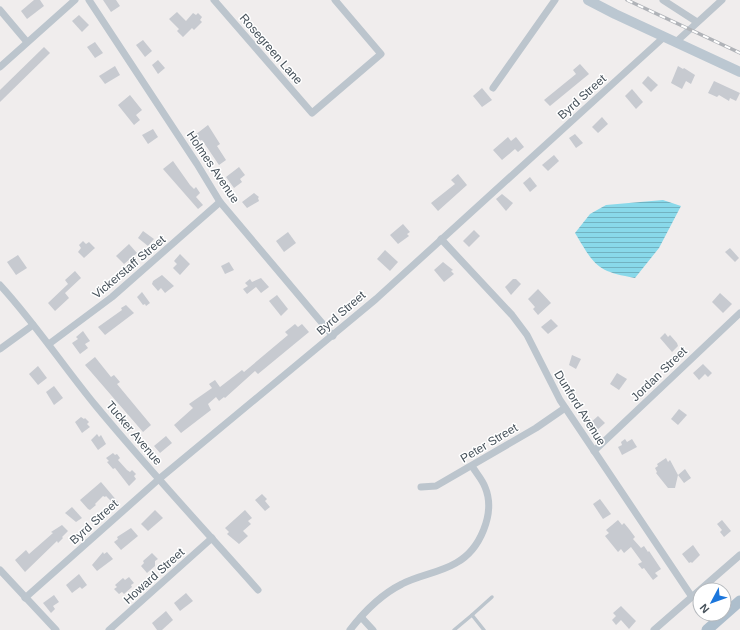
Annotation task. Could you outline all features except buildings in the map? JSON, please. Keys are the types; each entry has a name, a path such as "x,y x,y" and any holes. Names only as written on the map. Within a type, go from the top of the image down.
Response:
{"main road":[{"path":"588,0 740,72"},
{"path":"707,630 740,601"}],"street":[{"path":"0,67 75,0"},
{"name":"Holmes Avenue","path":"89,0 198,164 220,202 333,336"},
{"name":"Rosegreen Lane","path":"214,0 312,113 381,54 334,0"},
{"path":"493,88 556,0"},
{"path":"664,0 697,22"},
{"path":"676,42 722,0"},
{"path":"0,10 27,42"},
{"name":"Byrd Street","path":"25,598 159,479 333,336 664,37"},
{"name":"Vickerstaff Street","path":"49,344 118,292 220,202"},
{"name":"Dunford Avenue","path":"441,239 512,315 527,335 548,379 565,408 692,597"},
{"name":"Tucker Avenue","path":"0,285 49,344 92,400 159,479 258,590"},
{"name":"Jordan Street","path":"594,451 740,313"},
{"path":"0,349 33,325"},
{"name":"Peter Street","path":"420,487 436,486 472,466 565,408"},
{"path":"350,630 393,589 403,583 457,563 470,552 480,538 486,520 488,501 485,487 472,466"},
{"name":"Howard Street","path":"109,630 212,538"},
{"path":"709,582 740,555"},
{"path":"0,570 56,630"},
{"path":"654,630 692,597"},
{"path":"361,618 373,630"}],"lane":[{"path":"454,630 492,597"},
{"path":"472,615 484,630"}],"water":[{"path":"663,200 681,206 659,248 635,278 612,273 598,265 592,260 575,233 590,214 606,205"}],"railway":[{"path":"627,0 740,53"}]}
